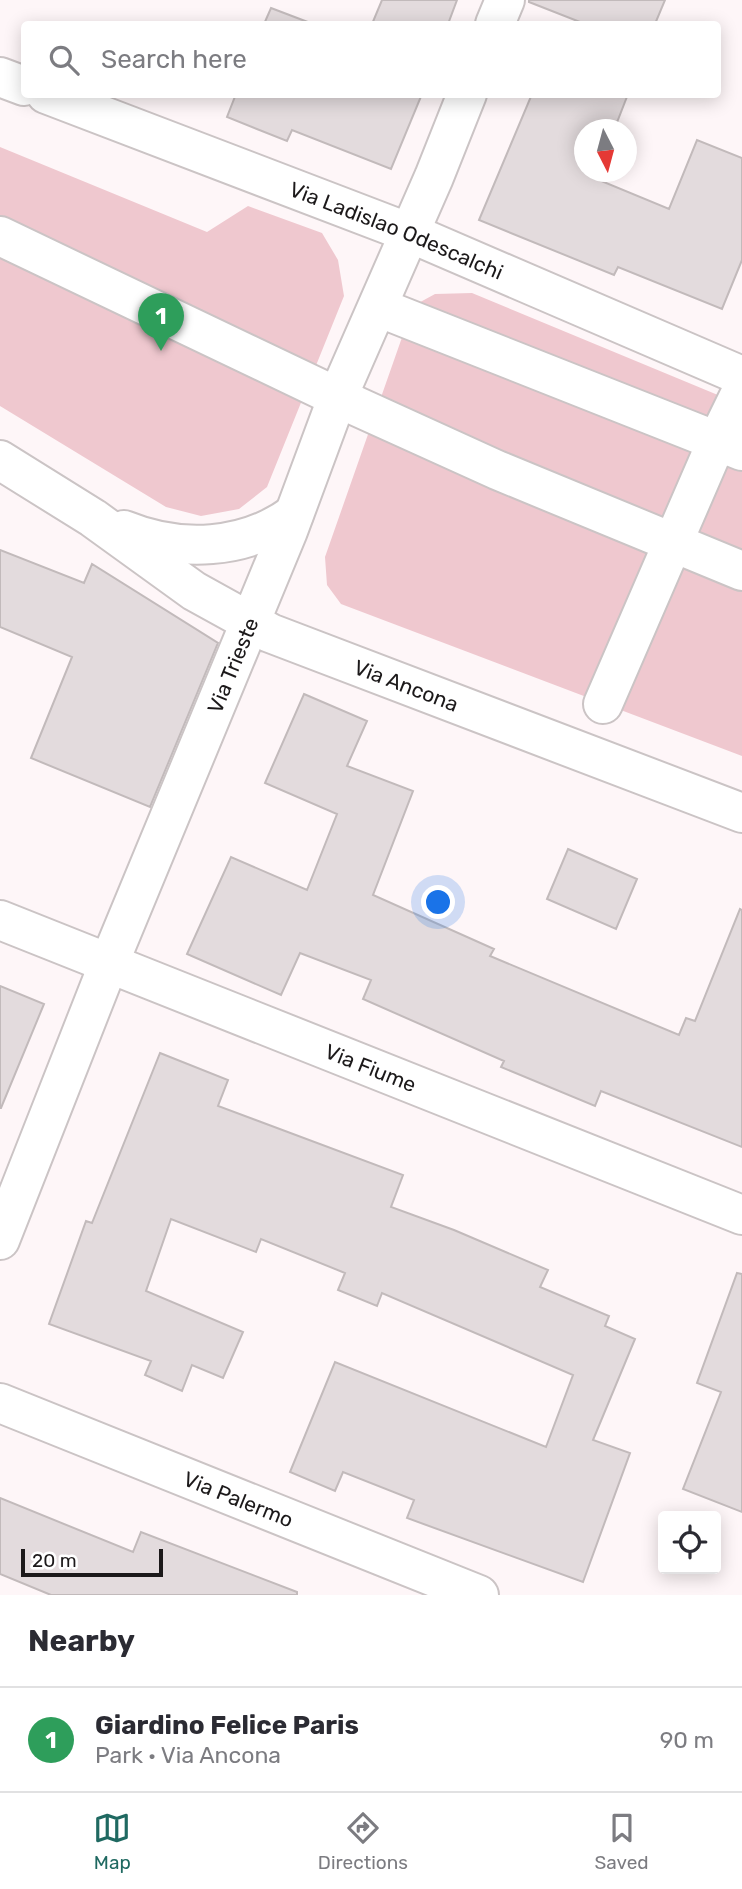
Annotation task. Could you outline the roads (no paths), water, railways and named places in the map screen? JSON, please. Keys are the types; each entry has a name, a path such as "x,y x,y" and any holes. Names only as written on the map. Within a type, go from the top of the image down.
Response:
{"street":[{"path":"496,21 505,0"},
{"path":"0,77 21,85"},
{"name":"Via Ladislao Odescalchi","path":"56,98 410,233 742,376"},
{"name":"Via Trieste","path":"0,1240 109,964 295,514 338,396 410,233 465,98"},
{"path":"0,236 497,470 742,571"},
{"path":"393,313 729,446"},
{"path":"603,704 674,543 729,446 742,390"},
{"name":"Via Ancona","path":"0,460 93,518 166,572 251,623 287,640 742,813"},
{"name":"Via Ancona","path":"93,518 147,538 192,545 245,538 279,525 295,514"},
{"name":"Via Fiume","path":"0,920 742,1215"},
{"name":"Via Palermo","path":"0,1403 479,1595"}],"place":[{"name":"Giardino Felice Paris","path":"161,351"}]}
